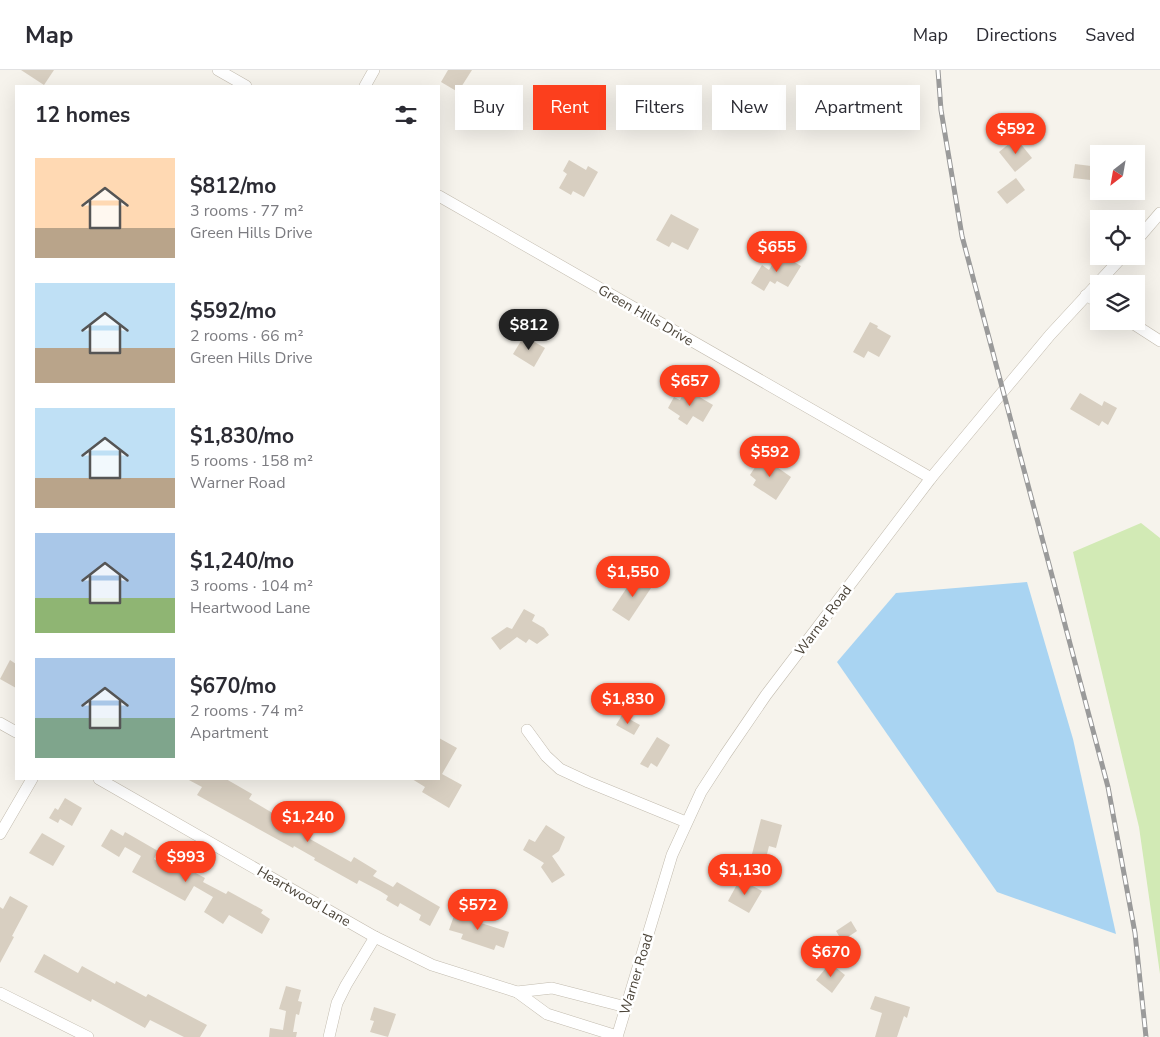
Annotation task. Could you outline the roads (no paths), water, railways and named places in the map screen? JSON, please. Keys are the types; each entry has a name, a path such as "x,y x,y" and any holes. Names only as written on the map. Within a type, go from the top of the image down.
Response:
{"street":[{"path":"218,70 244,85"},
{"path":"366,85 374,70"},
{"name":"Green Hills Drive","path":"440,197 931,478"},
{"path":"1145,231 1160,214"},
{"name":"Warner Road","path":"617,1037 672,855 686,822 711,777 766,695 931,478 1050,335 1114,265"},
{"path":"1086,295 1090,297"},
{"path":"1143,330 1160,341"},
{"path":"0,723 15,731"},
{"path":"527,730 546,756 560,769 686,822"},
{"path":"0,834 31,780"},
{"name":"Heartwood Lane","path":"101,780 375,937 432,966 517,992 547,1014 617,1037"},
{"path":"329,1037 337,1003 375,937"},
{"name":"Heartwood Lane","path":"517,992 552,988 626,1007"},
{"path":"0,993 88,1037"}],"water":[{"path":"1027,582 1073,739 1116,934 997,892 837,662 896,593"}],"railway":[{"path":"938,70 941,110 962,236 1108,787 1135,933 1146,1037"}]}
